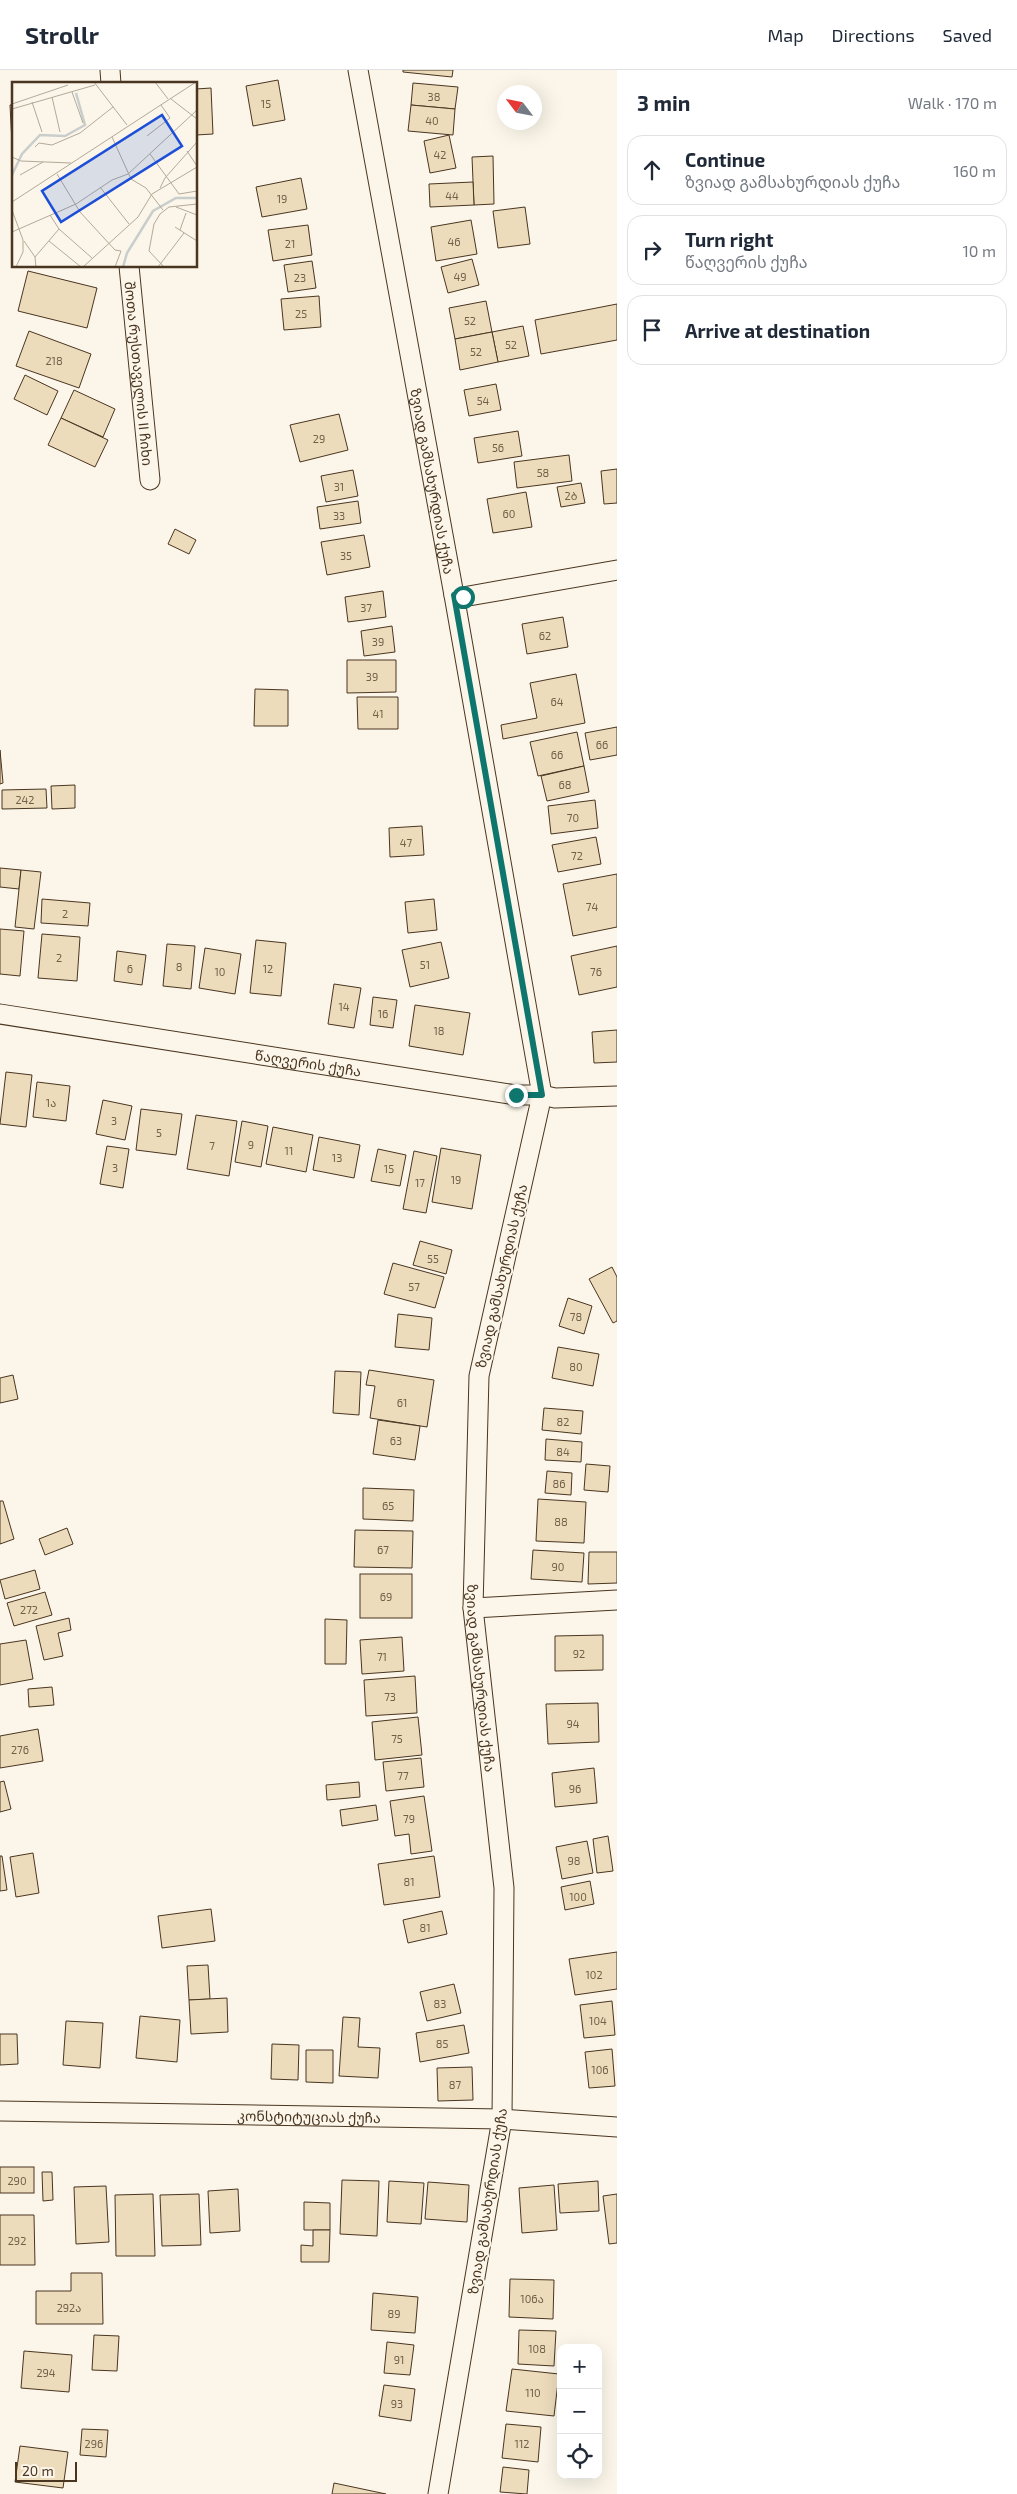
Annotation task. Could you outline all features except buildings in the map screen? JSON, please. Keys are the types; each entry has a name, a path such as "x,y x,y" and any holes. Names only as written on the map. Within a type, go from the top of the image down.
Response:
{"street":[{"name":"ზვიად გამსახურდიას ქუჩა","path":"358,70 454,595 542,1095 479,1376 473,1608 504,1888 502,2119 438,2494"},
{"name":"შოთა რუსთაველის II ჩიხი","path":"129,268 150,480"},
{"path":"454,595 463,597 617,570"},
{"name":"წაღვერის ქუჩა","path":"0,1014 516,1095 542,1095 555,1098 617,1096"},
{"path":"473,1608 617,1600"},
{"name":"კონსტიტუციას ქუჩა","path":"0,2112 502,2119 617,2127"}],"route":[{"path":"463,597 454,595 542,1095 516,1095"}]}
